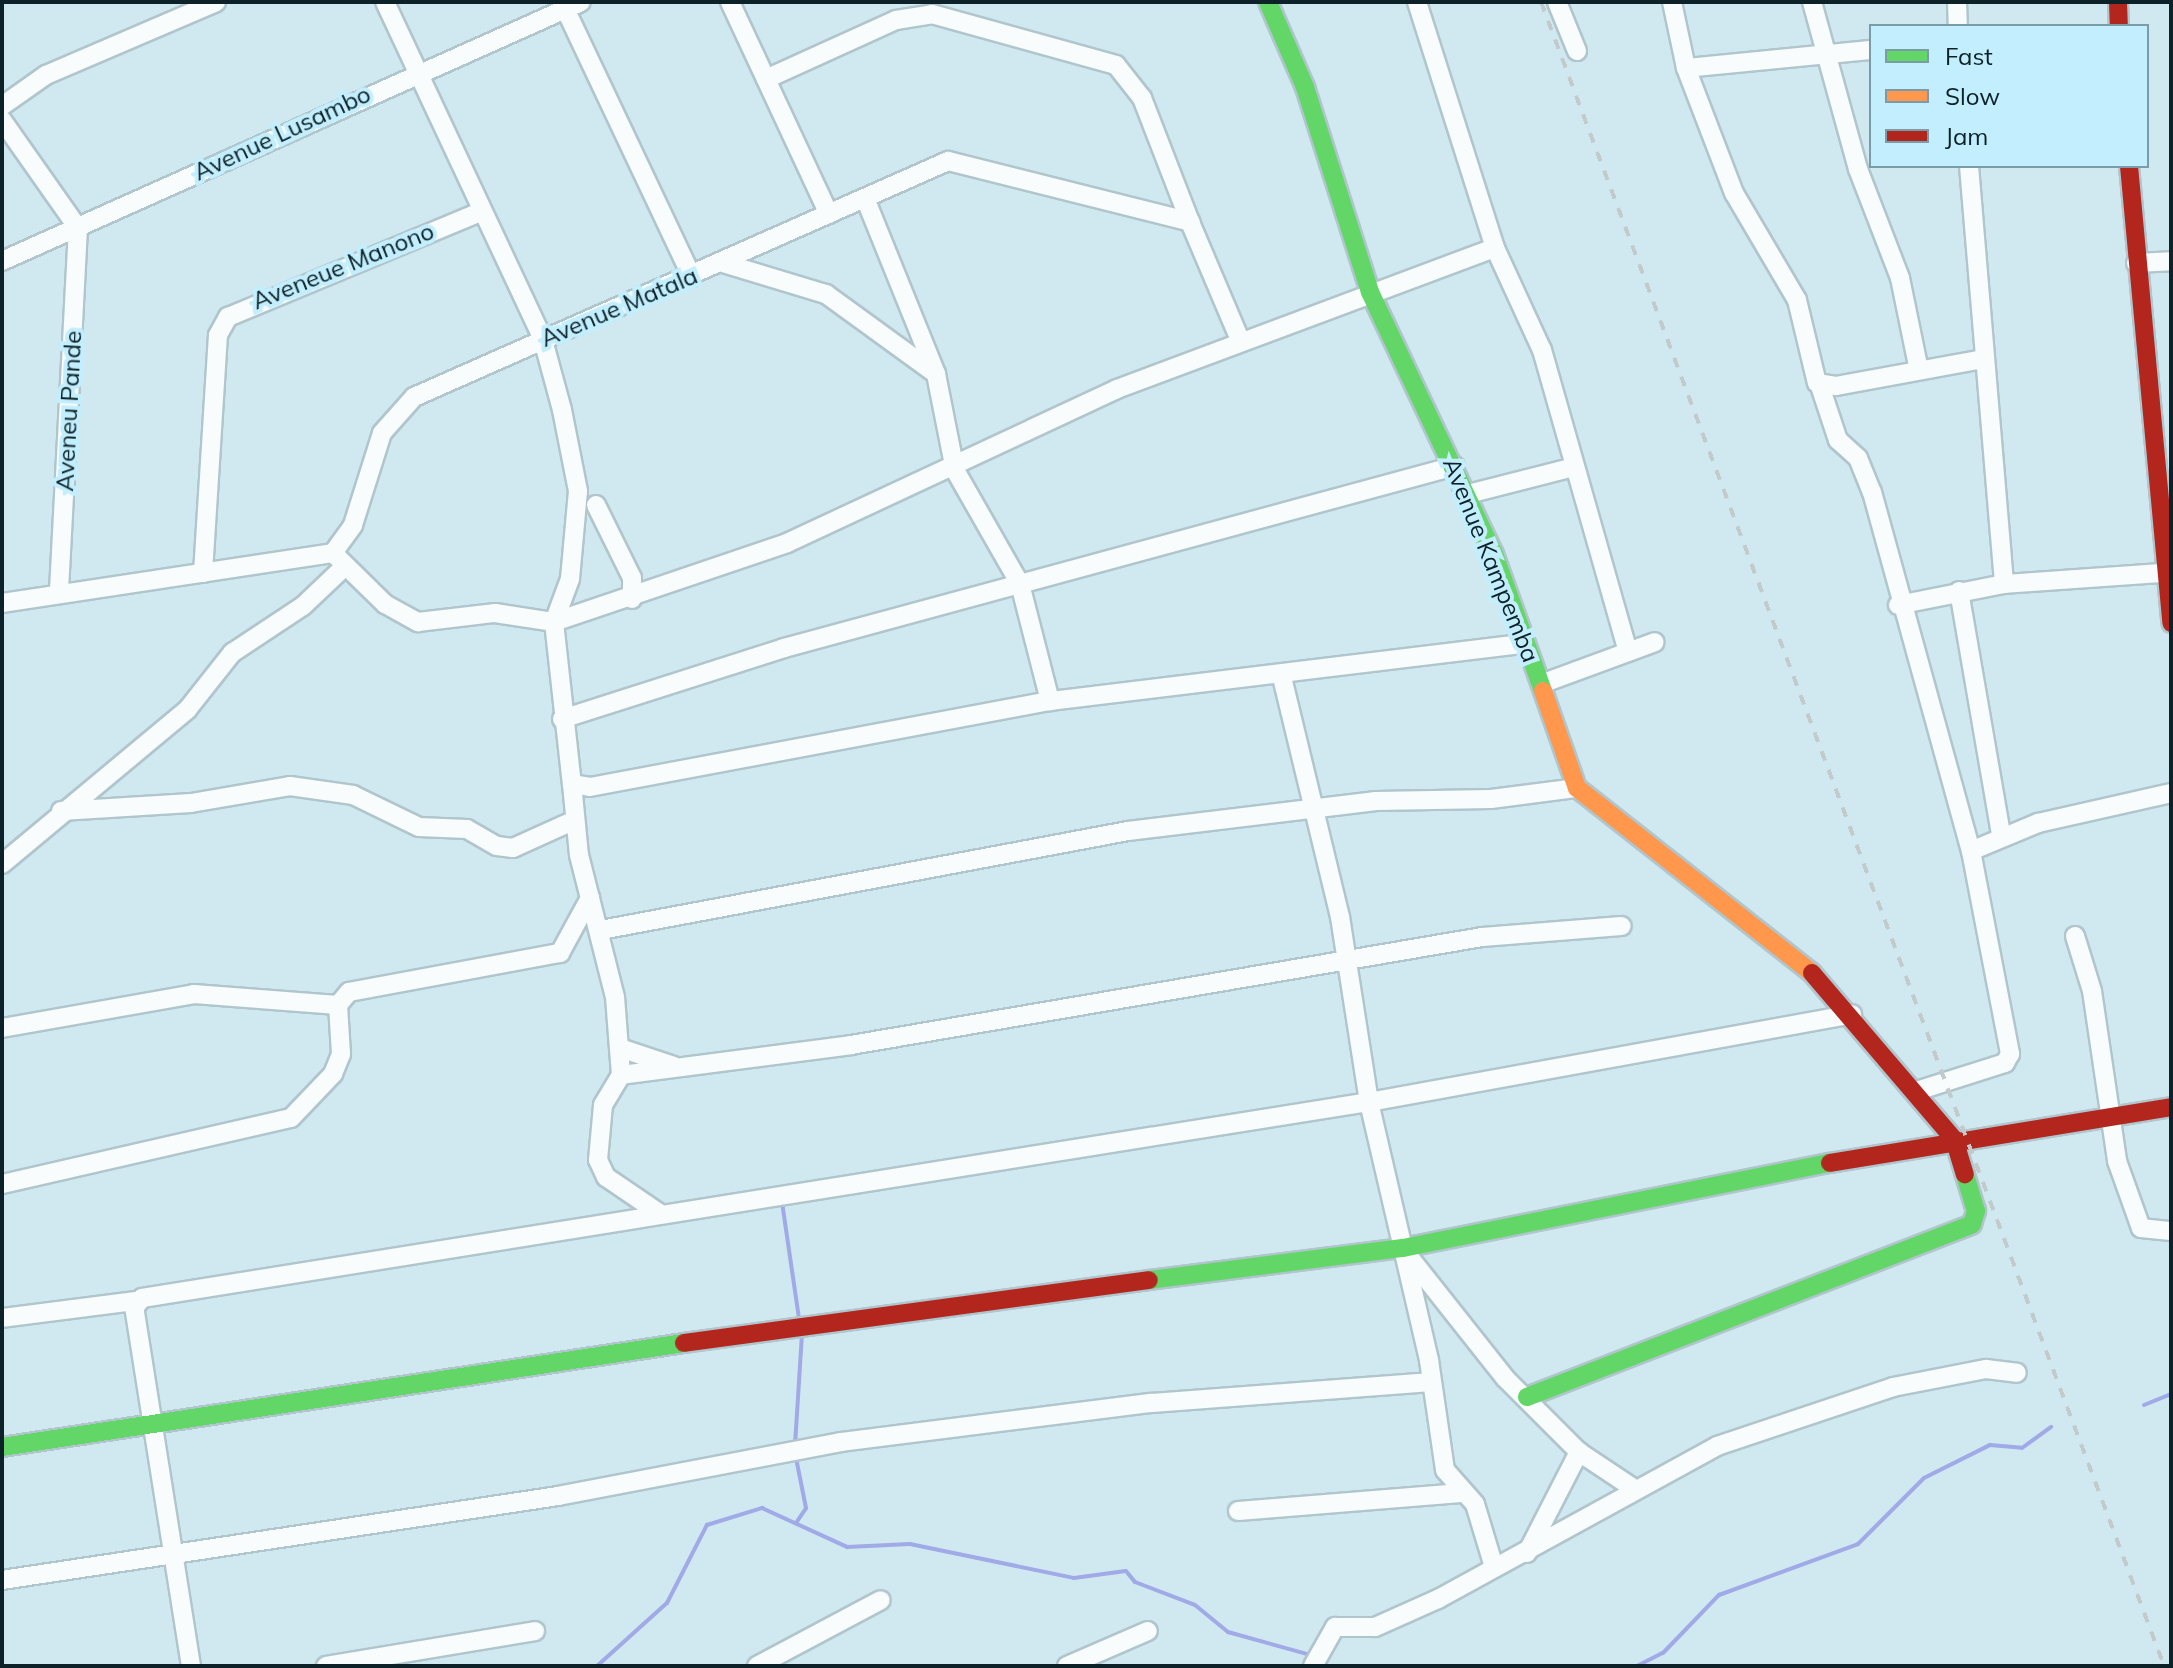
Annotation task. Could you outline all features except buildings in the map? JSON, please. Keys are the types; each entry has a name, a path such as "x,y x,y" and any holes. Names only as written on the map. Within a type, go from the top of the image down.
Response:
{"main road":[{"name":"Avenue Kampemba","path":"1268,2 1305,87 1370,292 1468,494 1577,788"},
{"path":"2118,2 2119,24"},
{"path":"2129,168 2163,573 2171,623"},
{"path":"1527,1397 1675,1333 1972,1224 1976,1211 1954,1139 1920,1090 1852,1014 1807,968 1577,788"},
{"path":"2,1447 844,1318 1403,1248 1954,1139 2107,1119 2171,1107"}],"street":[{"path":"2,106 46,75 216,2"},
{"path":"385,2 480,212 543,340 578,491 570,579 554,622 575,820 590,898 601,930 620,1048 621,1075 603,1105 598,1160 606,1177 659,1213"},
{"path":"730,2 829,214"},
{"path":"1417,2 1495,248 1542,350 1628,652"},
{"path":"1557,2 1577,51"},
{"path":"1672,2 1686,68 1734,193 1797,300 1838,440 1865,470 1898,605 1971,851 2009,1061 1920,1090"},
{"path":"1812,2 1821,52 1900,278 1918,366"},
{"path":"1957,2 1958,24"},
{"path":"569,4 692,277"},
{"name":"Avenue Lusambo","path":"2,261 415,71 569,4"},
{"path":"766,79 896,20 932,14 1116,65 1142,98 1240,340"},
{"path":"1686,68 1821,52 1869,50"},
{"path":"2,120 78,228"},
{"name":"Avenue Matala","path":"2,864 61,811 187,710 232,653 303,606 338,560 394,413 543,340 692,277 948,161 1190,222"},
{"path":"1969,168 2004,584"},
{"path":"865,198 936,374 955,470 1020,584 1050,701"},
{"name":"Aveneue Manono","path":"203,573 218,335 228,317 480,212"},
{"name":"Aveneu Pande","path":"59,594 78,228"},
{"path":"2,603 203,573 338,560 418,622 495,613 554,622 632,599 955,470 1117,389 1240,340 1495,248"},
{"path":"2136,263 2171,261"},
{"path":"723,263 826,294 936,374"},
{"path":"1820,386 1918,366 1983,359"},
{"path":"562,719 784,648 1455,466"},
{"path":"1468,494 1574,467"},
{"path":"596,505 632,578 632,599"},
{"path":"1898,605 2004,584 2163,573"},
{"path":"1959,591 2001,835"},
{"path":"1541,684 1655,642"},
{"path":"572,784 590,787 1050,701 1282,677 1523,644"},
{"path":"1282,677 1313,808 1369,1102 1403,1248 1445,1470 1475,1504 1494,1567"},
{"path":"61,811 191,803 290,786 353,795 419,827 467,829 497,846 513,848 575,820"},
{"path":"601,930 1077,839 1313,808 1577,788"},
{"path":"1971,851 2001,835 2171,793"},
{"path":"2,1184 291,1118 341,1054 338,1005 349,992 560,953 590,898"},
{"path":"621,1075 687,1068 1482,937 1622,926"},
{"path":"2075,936 2092,991 2107,1119 2141,1228 2171,1231"},
{"path":"2,1028 194,994 338,1005"},
{"path":"2,1318 135,1301 659,1213 1369,1102 1852,1014"},
{"path":"620,1048 687,1068"},
{"path":"1403,1248 1527,1397 1579,1452 1633,1488"},
{"path":"135,1301 191,1666"},
{"path":"1313,1666 1335,1627 1375,1627 1527,1553 1633,1488 1828,1403 1986,1369 2017,1373"},
{"path":"2,1580 558,1496 841,1442 1151,1403 1429,1382"},
{"path":"1527,1553 1579,1452"},
{"path":"1238,1511 1464,1493"},
{"path":"757,1666 881,1600"},
{"path":"326,1666 535,1631"},
{"path":"1067,1666 1148,1631"}],"waterway":[{"path":"782,1202 799,1318"},
{"path":"795,1445 802,1335"},
{"path":"2144,1405 2171,1394"},
{"path":"1637,1666 1663,1653 1719,1595 1858,1544 1924,1478 1990,1445 2022,1448 2051,1427"},
{"path":"796,1458 806,1508 796,1523"},
{"path":"597,1666 667,1603 707,1525 762,1508 847,1547 910,1544 1074,1578 1126,1571 1135,1582 1195,1605 1228,1632 1314,1656"}],"railway":[{"path":"1541,2 2164,1666"}],"traffic: fast":[{"path":"1268,2 1305,87 1370,292 1494,554 1543,691"},
{"path":"1149,1280 1403,1248 1830,1163"},
{"path":"1527,1397 1972,1224 1976,1211 1965,1174"},
{"path":"2,1447 684,1343"}],"traffic: slow":[{"path":"1543,691 1577,788 1812,973"}],"traffic: jam":[{"path":"2118,2 2119,24"},
{"path":"2129,168 2171,623"},
{"path":"1812,973 1954,1139 1965,1174"},
{"path":"1830,1163 2171,1107"},
{"path":"684,1343 1149,1280"}]}
